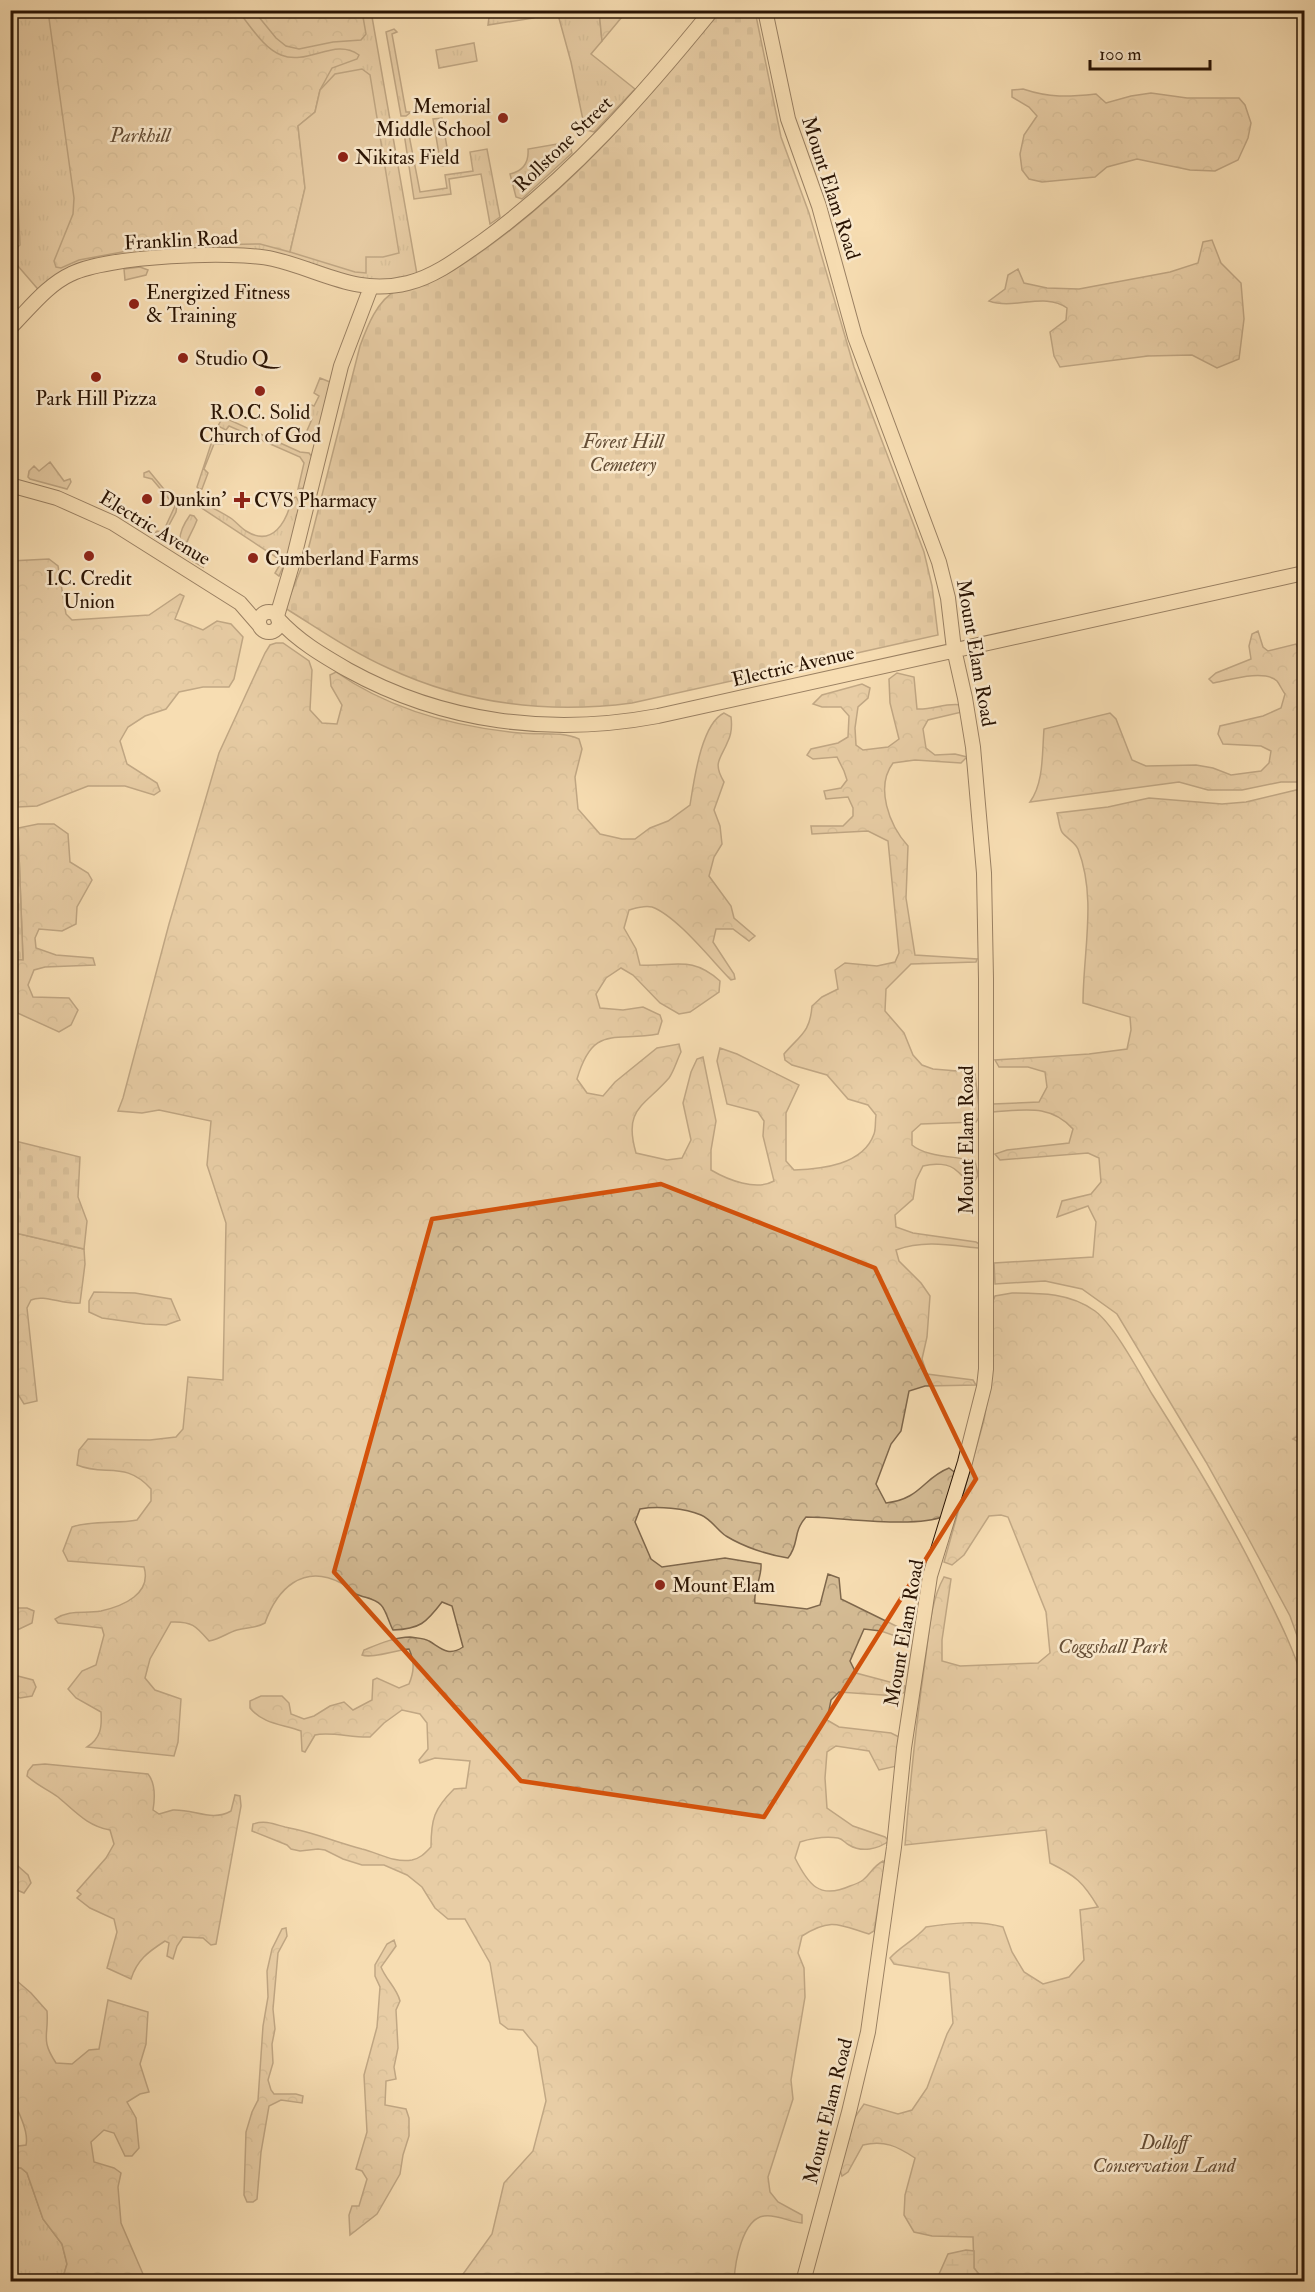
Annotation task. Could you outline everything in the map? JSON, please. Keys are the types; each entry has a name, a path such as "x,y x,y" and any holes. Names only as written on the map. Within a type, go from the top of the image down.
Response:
{"main road":[{"name":"Rollstone Street","path":"371,287 394,286 418,280 464,254 510,220 554,183 650,84 712,10"},
{"name":"Mount Elam Road","path":"765,10 790,127 819,206 855,337 941,568 948,598 954,649 973,747 984,873 986,979 986,1369 984,1387 965,1462 930,1576 904,1748 894,1846 868,2032 803,2282"},
{"name":"Franklin Road","path":"10,328 48,290 72,273 103,264 187,256 253,256 294,265 345,283 371,287"},
{"path":"270,619 292,565 341,366 371,287"},
{"name":"Electric Avenue","path":"10,485 57,498 113,523 240,603 252,605 300,640 362,677 424,704 491,720 533,725 606,724 658,716 1305,573"}],"highlighted area":[{"path":"661,1184 875,1268 976,1479 764,1817 521,1781 334,1572 432,1219"}],"green space":[{"name":"Parkhill","path":"10,11 371,11 418,280 386,287 272,259 103,264 43,295 11,258 11,253 20,245"},
{"path":"48,11 238,11 263,42 281,55 301,57 340,49 350,50 359,55 357,59 332,68 320,90 315,112 298,126 305,188 290,252 260,244 204,245 133,250 79,260 61,268 56,267 54,261 73,214 74,198"},
{"path":"254,11 362,11 366,34 361,40 333,42 299,49 286,46 276,38"},
{"path":"523,11 533,18 488,25 489,17"},
{"path":"557,11 599,11 602,41 591,54 635,89 594,132 587,130 584,125 571,62"},
{"path":"599,11 627,11 602,41"},
{"name":"Forest Hill Cemetery","path":"720,11 755,11 781,137 809,213 854,367 924,552 932,586 938,635 632,703 601,706 538,706 477,698 417,680 362,655 285,608 307,554 360,346 378,307 397,290 431,281 454,270 498,240 533,211 600,149 662,81"},
{"path":"394,29 397,32 392,34 406,112 411,112 406,116 401,116 386,32"},
{"path":"474,43 477,61 439,68 436,50"},
{"name":"Nikitas Field","path":"362,69 370,75 399,253 383,257 366,257 366,273 355,272 290,252 305,188 298,126 315,112 320,90 335,74"},
{"path":"1023,89 1059,96 1096,94 1106,103 1151,93 1187,98 1239,98 1245,105 1251,123 1248,138 1238,160 1215,171 1190,170 1137,159 1107,167 1095,177 1042,182 1029,179 1022,170 1020,154 1024,135 1037,116 1029,107 1012,97 1012,90"},
{"path":"442,118 450,165 441,166 433,119"},
{"path":"407,131 414,133 409,135 420,192 447,188 445,175 473,171 470,152 487,149 500,217 490,224 481,174 449,179 451,194 414,199 404,133"},
{"path":"563,143 570,146 572,153 522,199 516,197 510,174 518,171 524,165 528,149"},
{"path":"1212,240 1221,263 1241,283 1244,319 1239,359 1217,368 1192,355 1148,356 1060,367 1054,356 1050,332 1066,320 1067,308 1049,301 1009,304 989,301 1005,289 1008,275 1018,269 1024,283 1047,288 1079,289 1170,272 1198,263 1203,242"},
{"path":"140,267 148,270 146,275 125,280 124,269"},
{"path":"320,378 330,382 317,436 313,437 306,433 312,419 304,416 309,404 314,406 319,396 314,393"},
{"path":"223,417 300,452 309,453 312,457 304,488 298,489 304,463 300,457 229,426 226,430 218,426"},
{"path":"220,438 223,444 214,444 204,469 208,473 202,489 199,489 197,487 212,441"},
{"path":"50,462 64,481 70,479 71,482 67,489 28,477 29,471 34,466 39,471"},
{"path":"149,471 177,505 176,512 161,540 155,538 154,534 157,531 163,532 175,506 152,479 144,477 144,473"},
{"path":"196,497 232,519 246,531 264,536 277,530 290,507 292,498 296,497 300,504 287,558 279,576 275,573 282,561 197,505 194,500"},
{"path":"190,515 197,520 186,544 187,548 203,567 188,557 180,545 181,531"},
{"path":"49,559 58,566 66,614 72,620 149,615 180,594 184,596 175,619 203,630 217,621 231,624 243,637 234,679 229,687 203,687 179,692 166,709 145,716 128,727 120,741 127,764 157,783 160,791 154,795 125,786 88,786 37,806 18,807 10,561"},
{"path":"10,618 23,960 10,959"},
{"path":"1258,631 1263,647 1268,651 1296,644 1301,656 1306,710 1304,782 1281,782 1242,790 1208,790 1179,782 1030,802 1040,777 1044,729 1110,713 1116,719 1132,760 1146,766 1196,765 1231,775 1261,771 1269,763 1271,751 1261,746 1223,744 1218,734 1220,726 1263,716 1281,708 1285,694 1277,681 1264,676 1246,676 1213,683 1209,679 1216,673 1251,659 1249,646 1252,634"},
{"path":"283,643 309,661 312,670 310,710 322,723 337,724 342,705 331,686 330,675 336,672 378,696 448,721 496,730 528,734 558,734 579,739 582,749 575,777 578,809 600,834 622,839 635,839 650,828 668,821 690,805 704,741 716,719 724,713 731,717 730,735 718,765 724,782 714,810 720,826 722,844 714,857 709,876 731,906 734,918 755,936 749,941 733,929 716,929 713,942 734,974 735,979 731,980 683,929 662,912 649,906 629,910 624,928 636,949 640,965 682,964 700,968 720,981 719,992 690,1012 679,1014 660,1003 633,975 621,968 606,978 596,994 600,1008 623,1010 643,1007 660,1015 662,1021 658,1034 617,1037 598,1043 590,1050 583,1062 577,1079 587,1093 603,1096 615,1082 657,1048 679,1044 681,1052 671,1075 638,1110 632,1126 636,1153 667,1160 682,1158 691,1140 683,1103 691,1072 697,1059 703,1057 716,1121 711,1150 711,1170 734,1181 751,1185 774,1181 763,1136 764,1121 758,1112 727,1104 717,1061 720,1048 799,1085 786,1113 786,1161 794,1170 829,1166 851,1159 869,1144 875,1132 876,1115 868,1105 848,1099 827,1075 792,1065 785,1060 784,1054 806,1028 812,1006 822,997 838,989 835,970 845,963 877,966 895,962 899,953 888,841 868,831 812,834 811,826 843,826 853,816 853,808 848,797 826,799 824,791 841,788 847,780 837,757 813,759 807,755 811,749 838,743 848,737 849,716 841,707 822,707 813,704 822,695 862,684 870,688 868,698 858,707 855,728 856,745 863,750 888,747 899,739 890,703 889,679 897,673 914,677 917,709 950,704 962,705 962,712 928,720 923,729 926,748 935,755 955,754 967,757 961,763 915,760 893,763 885,783 890,817 908,846 906,898 915,955 977,959 976,962 911,964 886,989 885,1011 904,1033 913,1055 922,1065 933,1069 975,1074 980,1116 976,1122 921,1124 912,1132 912,1145 918,1149 933,1154 975,1161 978,1175 974,1182 950,1166 936,1164 923,1166 916,1180 913,1199 895,1215 896,1227 913,1233 976,1242 981,1245 978,1248 927,1244 896,1250 899,1261 921,1283 930,1296 927,1337 922,1359 927,1374 973,1380 976,1385 925,1386 909,1391 901,1431 891,1444 876,1484 886,1503 898,1501 914,1493 940,1472 949,1468 957,1474 944,1516 915,1522 806,1517 799,1528 794,1548 788,1558 764,1553 740,1544 726,1536 705,1517 679,1509 640,1509 635,1522 651,1559 662,1567 725,1558 761,1564 755,1603 807,1609 820,1605 828,1574 839,1578 841,1599 898,1627 909,1635 904,1639 881,1631 864,1629 850,1661 856,1673 905,1686 905,1692 897,1696 839,1692 831,1700 827,1720 839,1727 891,1733 901,1738 897,1766 879,1770 869,1751 836,1746 827,1752 825,1778 827,1808 853,1826 885,1837 889,1841 875,1848 859,1849 838,1838 814,1838 800,1842 795,1858 810,1882 822,1890 830,1891 860,1882 883,1861 885,1864 874,1931 869,1934 836,1924 821,1926 802,1936 798,1953 804,1968 805,1997 791,2080 793,2099 768,2177 770,2192 778,2202 802,2215 802,2223 774,2216 756,2219 745,2233 741,2243 734,2281 458,2281 492,2234 504,2183 533,2151 546,2101 537,2047 523,2030 508,2029 500,2023 490,1963 465,1919 448,1919 435,1908 422,1887 407,1875 384,1865 362,1865 325,1850 291,1849 287,1845 252,1831 253,1824 269,1823 405,1861 423,1855 431,1847 435,1815 454,1789 466,1788 470,1761 435,1758 420,1763 419,1760 428,1749 427,1723 420,1714 402,1710 370,1737 315,1735 305,1752 302,1751 301,1731 261,1717 250,1708 250,1701 261,1696 282,1696 289,1703 291,1714 304,1719 344,1702 353,1710 372,1700 373,1680 377,1678 399,1688 409,1684 413,1667 409,1649 371,1656 362,1655 364,1650 381,1643 410,1637 427,1640 445,1650 458,1650 463,1647 452,1606 442,1602 422,1624 393,1630 379,1603 356,1594 341,1583 315,1576 303,1578 284,1590 265,1623 258,1626 237,1630 209,1641 193,1626 184,1622 171,1622 150,1659 145,1678 155,1690 181,1699 178,1742 174,1756 87,1747 100,1732 101,1712 76,1698 68,1689 82,1671 96,1665 104,1635 102,1628 58,1623 55,1619 72,1613 101,1611 118,1606 140,1591 144,1585 145,1576 144,1567 68,1561 63,1551 72,1527 137,1520 151,1501 151,1489 142,1480 132,1475 77,1465 79,1450 88,1439 150,1440 176,1437 183,1429 188,1377 223,1380 226,1223 207,1165 211,1121 159,1110 142,1113 118,1111 219,753 265,653 270,645"},
{"path":"1304,790 1304,1432 1293,1439 1304,1445 1304,1655 1290,1616 1246,1534 1206,1462 1117,1314 1082,1289 1045,1281 995,1284 994,1263 1093,1257 1096,1222 1088,1206 1057,1217 1062,1201 1091,1194 1101,1182 1099,1158 1088,1153 1000,1160 995,1154 1007,1150 1069,1143 1073,1129 1064,1121 1046,1112 1026,1110 993,1112 993,1104 1039,1102 1047,1087 1045,1072 1028,1067 999,1067 995,1060 1089,1054 1127,1049 1131,1030 1130,1017 1083,1003 1088,925 1087,887 1078,849 1062,832 1057,813 1108,807 1149,798 1222,804 1246,802"},
{"path":"54,824 68,834 70,862 88,873 92,880 77,907 76,924 62,931 39,929 35,938 36,948 56,955 93,958 95,965 45,967 34,970 28,985 33,997 69,998 78,1010 71,1025 59,1032 11,1010 11,959 23,959 18,828"},
{"path":"11,1140 80,1157 78,1197 87,1221 84,1249 11,1232"},
{"path":"11,1232 84,1249 85,1264 80,1303 36,1298 31,1300 27,1308 37,1401 24,1404 11,1383"},
{"path":"94,1292 135,1293 171,1299 180,1320 166,1325 102,1318 89,1312 89,1301"},
{"path":"1012,1293 1066,1297 1095,1311 1110,1327 1226,1516 1287,1637 1304,1684 1304,2281 984,2281 974,2268 973,2237 932,2236 914,2232 904,2215 905,2195 915,2158 890,2145 877,2143 863,2145 848,2172 842,2176 840,2170 855,2117 864,2104 898,2114 912,2110 927,2088 953,2023 949,1973 894,1964 890,1958 926,1927 984,1923 1003,1927 1012,1952 1024,1972 1043,1984 1069,1977 1084,1960 1080,1910 1098,1907 1078,1880 1050,1863 1046,1830 905,1845 929,1629 933,1607 944,1577 951,1579 942,1640 942,1661 960,1666 1038,1663 1050,1653 1046,1612 1008,1517 989,1516 964,1555 952,1565 944,1562 984,1420 993,1367 993,1301 995,1296"},
{"path":"11,1608 27,1608 34,1611 32,1623 11,1633"},
{"path":"10,1674 33,1680 36,1687 32,1696 20,1698 11,1694"},
{"path":"45,1764 148,1774 154,1787 153,1810 159,1814 181,1810 210,1815 224,1814 231,1811 235,1795 240,1796 241,1806 216,1944 211,1945 203,1938 183,1937 173,1959 167,1956 169,1943 165,1941 144,1957 136,1967 131,1979 107,1968 117,1932 114,1919 90,1908 77,1898 81,1894 77,1891 106,1858 114,1844 110,1830 88,1821 27,1776 33,1765"},
{"path":"10,1859 28,1875 31,1883 24,1893 11,1884"},
{"path":"286,1928 287,1936 278,1953 273,2009 275,2029 272,2044 273,2063 268,2080 274,2094 303,2096 302,2103 281,2100 269,2106 261,2152 257,2199 247,2202 244,2195 246,2132 258,2100 263,2026 268,1997 267,1971 272,1949 282,1929"},
{"path":"394,1940 396,1946 381,1967 400,2001 396,2010 398,2048 394,2067 396,2079 386,2081 385,2105 406,2109 409,2118 409,2136 400,2174 377,2214 350,2235 349,2215 352,2206 359,2206 367,2179 362,2171 356,2169 367,2132 364,2075 377,2027 380,1987 375,1976 375,1965 387,1944"},
{"path":"10,1975 47,2011 47,2043 56,2063 72,2064 89,2050 99,2049 108,2000 148,2012 146,2044 140,2064 149,2092 140,2094 127,2102 136,2118 139,2148 132,2156 125,2156 114,2133 104,2130 91,2142 94,2162 114,2168 121,2173 118,2187 121,2223 146,2281 11,2281 11,2275 64,2274 67,2264 62,2244 43,2219 27,2173 21,2168 11,2167 11,2147 26,2145 27,2140 22,2121 11,2099"},
{"path":"10,2167 21,2168 27,2173 43,2219 62,2244 67,2264 64,2274 11,2275"},
{"path":"966,2250 974,2251 974,2268 984,2281 936,2281 948,2254"}],"place":[{"name":"Memorial Middle School","path":"503,118"},
{"name":"Nikitas Field","path":"343,157"},
{"name":"Energized Fitness & Training","path":"134,304"},
{"name":"Studio Q","path":"183,358"},
{"name":"Park Hill Pizza","path":"96,377"},
{"name":"R.O.C. Solid Church of God","path":"260,391"},
{"name":"Dunkin'","path":"147,499"},
{"name":"CVS Pharmacy","path":"242,500"},
{"name":"I.C. Credit Union","path":"89,556"},
{"name":"Cumberland Farms","path":"253,558"},
{"name":"Mount Elam","path":"660,1585"}],"park label":[{"name":"Coggshall Park","path":"1113,1646"},
{"name":"Dolloff Conservation Land","path":"1164,2154"}]}
